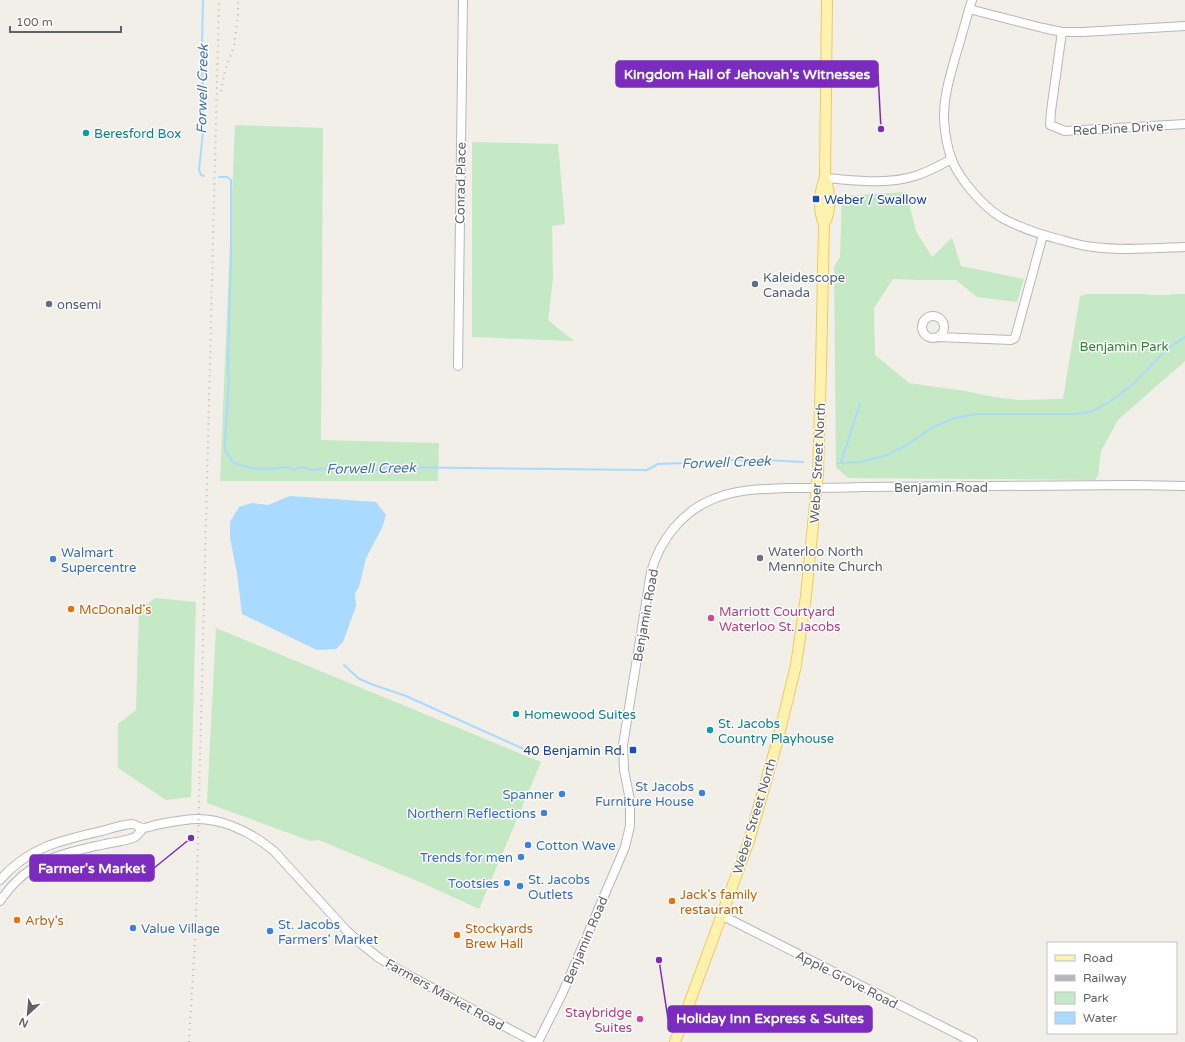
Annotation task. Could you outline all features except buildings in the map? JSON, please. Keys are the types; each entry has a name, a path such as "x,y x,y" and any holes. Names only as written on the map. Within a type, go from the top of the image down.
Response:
{"main road":[{"name":"Weber Street North","path":"675,1042 749,841 778,739 796,665 806,596 816,488 821,376 824,224 820,214 820,198 825,178 827,0"}],"street":[{"name":"Conrad Place","path":"458,366 463,0"},
{"path":"972,0 947,88 944,114 949,151 952,159 963,179 978,198 987,207 1001,217 1014,224 1043,235 1094,247 1185,247"},
{"path":"969,9 1062,32 1077,33 1185,26"},
{"name":"Red Pine Drive","path":"1062,32 1050,125 1064,131 1185,124"},
{"path":"825,178 876,181 904,179 915,176 952,159"},
{"path":"938,337 1011,340 1015,338 1043,235"},
{"name":"Benjamin Road","path":"538,1042 569,979 625,847 630,826 630,800 624,770 623,745 651,572 658,552 678,523 702,505 720,496 743,490 1135,485 1185,486"},
{"name":"Farmers Market Road","path":"0,880 9,869 25,857 61,840 132,824 143,828 186,819 220,822 262,841 346,930 379,958 406,974 534,1042"},
{"name":"Farmers Market Road","path":"0,902 18,880 31,869 46,861 65,854 135,837 143,828"},
{"name":"Apple Grove Road","path":"721,915 973,1042"}],"green space":[{"path":"235,125 323,128 321,440 439,443 438,481 220,481"},
{"path":"472,142 558,144 565,224 552,226 553,279 548,320 574,341 472,337"},
{"name":"Benjamin Park","path":"906,192 916,231 932,257 952,238 961,266 1024,279 1017,302 977,297 956,280 893,279 874,308 875,355 909,383 1019,400 1063,399 1080,296 1087,294 1185,294 1185,361 1118,420 1101,451 1098,476 1096,477 1096,480 848,478 836,467 834,267 840,257 842,196"},
{"path":"155,598 196,602 191,797 166,800 118,768 118,724 136,710 139,610"},
{"path":"216,628 541,762 479,909 429,886 319,840 310,841 207,803"}],"water":[{"path":"290,496 376,502 386,515 382,528 366,558 359,587 355,593 356,606 343,642 336,649 317,650 242,614 237,573 230,538 230,522 239,507 252,503 268,505"}],"waterway":[{"name":"Forwell Creek","path":"203,0 203,132 199,170 201,175 204,176"},
{"name":"Forwell Creek","path":"219,177 227,177 231,180 229,378 225,451 231,458 231,461 236,464 260,469 285,467 294,470 302,467 311,470 324,469 330,471 337,467 353,470 362,468 379,470 389,467 647,470 658,464 715,462 724,464 727,460 742,460 747,464 764,460 803,462"},
{"name":"Forwell Creek","path":"837,463 860,462 887,455 907,445 931,428 955,418 976,414 1075,414 1096,410 1132,385 1163,353 1185,337"},
{"name":"Forwell Creek","path":"841,463 860,403"},
{"path":"344,665 358,678 406,696 526,750"}],"railway":[{"path":"189,1042 196,922 219,0"},
{"path":"221,91 225,71 234,46 238,17 238,0"}],"place":[{"name":"Kingdom Hall of Jehovah's Witnesses","path":"881,129"},
{"name":"Beresford Box","path":"86,133"},
{"name":"Weber / Swallow","path":"816,199"},
{"name":"Kaleidescope Canada","path":"755,284"},
{"name":"onsemi","path":"49,304"},
{"name":"Waterloo North Mennonite Church","path":"760,558"},
{"name":"Walmart Supercentre","path":"53,559"},
{"name":"McDonald's","path":"71,609"},
{"name":"Marriott Courtyard Waterloo St. Jacobs","path":"711,618"},
{"name":"Homewood Suites","path":"516,714"},
{"name":"St. Jacobs Country Playhouse","path":"710,730"},
{"name":"40 Benjamin Rd.","path":"633,750"},
{"name":"St Jacobs Furniture House","path":"702,793"},
{"name":"Spanner","path":"562,794"},
{"name":"Northern Reflections","path":"544,813"},
{"name":"Farmer's Market","path":"191,838"},
{"name":"Cotton Wave","path":"528,845"},
{"name":"Trends for men","path":"521,857"},
{"name":"Tootsies","path":"507,883"},
{"name":"St. Jacobs Outlets","path":"520,886"},
{"name":"Jack's family restaurant","path":"672,901"},
{"name":"Arby's","path":"17,920"},
{"name":"Value Village","path":"133,928"},
{"name":"St. Jacobs Farmers' Market","path":"270,931"},
{"name":"Stockyards Brew Hall","path":"457,935"},
{"name":"Holiday Inn Express & Suites","path":"659,960"},
{"name":"Staybridge Suites","path":"640,1019"}]}
